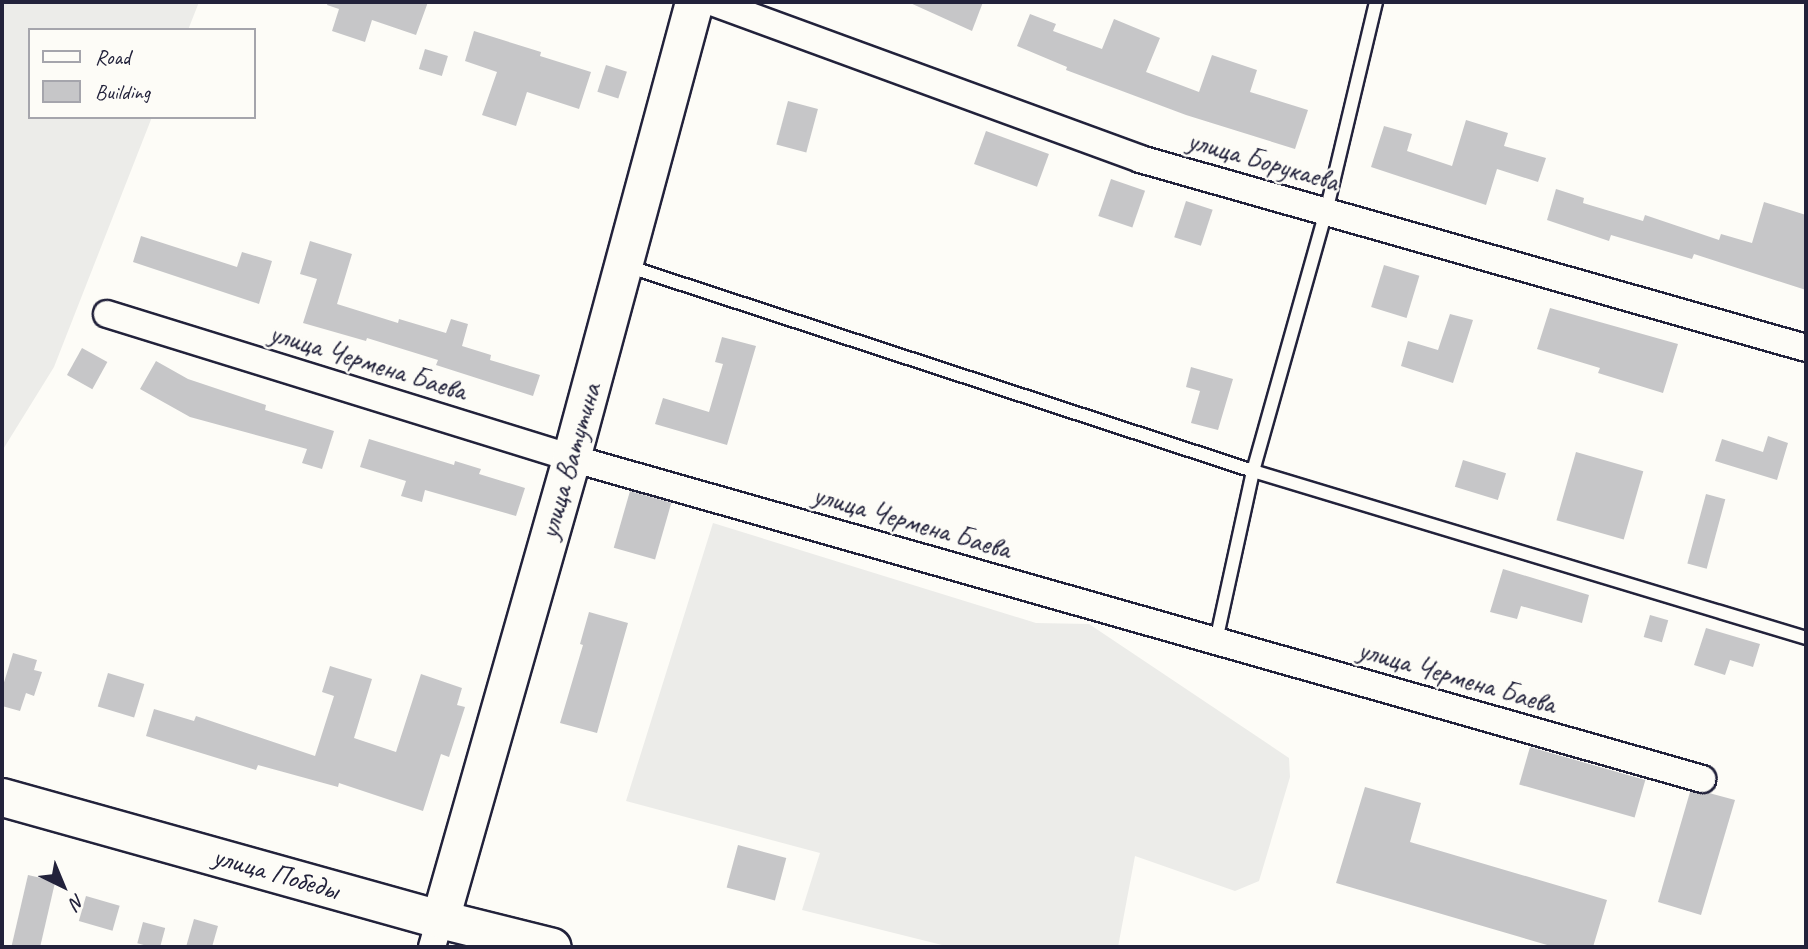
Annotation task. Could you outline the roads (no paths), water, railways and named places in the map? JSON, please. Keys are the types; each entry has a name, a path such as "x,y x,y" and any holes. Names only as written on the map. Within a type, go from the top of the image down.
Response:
{"street":[{"name":"улица Ватутина","path":"436,933 571,458 694,2"},
{"name":"улица Борукаева","path":"712,2 1140,159 1806,348"},
{"name":"улица Чермена Баева","path":"107,314 571,458 1702,779"},
{"name":"улица Победы","path":"2,797 436,933 552,947"}],"lane":[{"path":"1216,641 1253,471 1326,212 1376,2"},
{"path":"623,265 1253,471 1806,638"}]}
